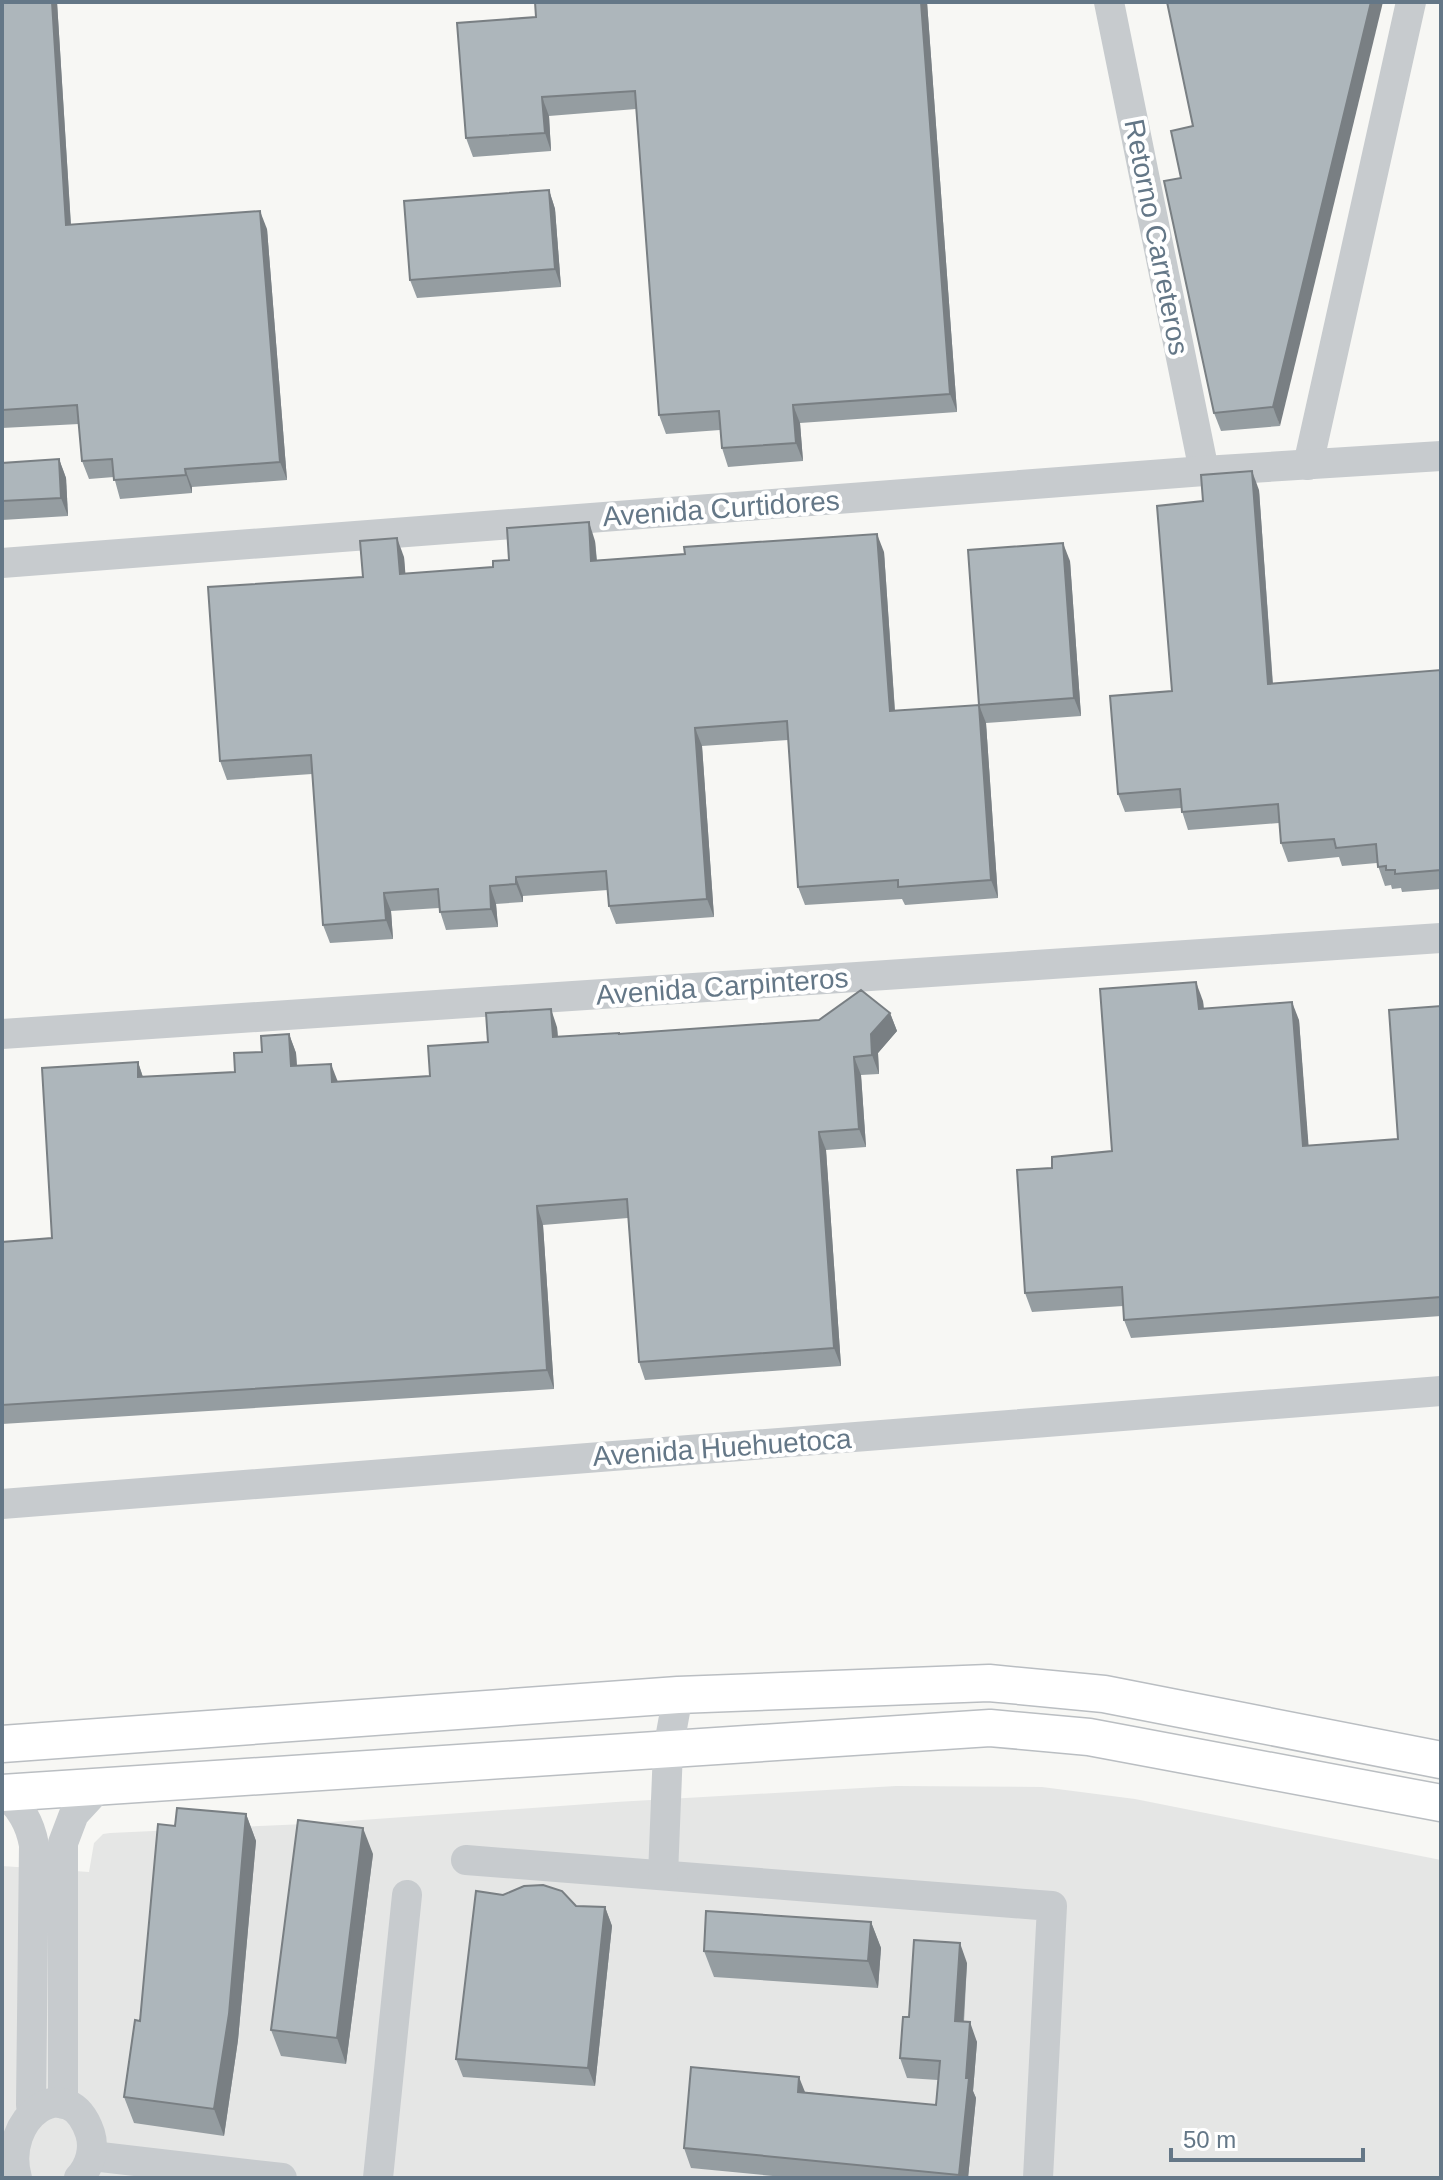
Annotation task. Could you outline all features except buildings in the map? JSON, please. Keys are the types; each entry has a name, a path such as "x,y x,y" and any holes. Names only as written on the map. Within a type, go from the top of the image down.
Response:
{"main road":[{"path":"2,1744 678,1695 989,1683 1104,1694 1441,1760"},
{"path":"3,1793 990,1728 1089,1737 1441,1803"}],"lane":[{"name":"Retorno Carreteros","path":"1109,2 1204,471"},
{"path":"1308,465 1411,2"},
{"name":"Avenida Curtidores","path":"2,563 1204,471 1441,456"},
{"name":"Avenida Carpinteros","path":"2,1034 1441,938"},
{"name":"Avenida Huehuetoca","path":"2,1504 1441,1391"},
{"path":"663,1875 668,1750 678,1695"},
{"path":"31,2105 48,1889 74,1814 98,1788"},
{"path":"3,1793 25,1816 48,1889 63,2104"},
{"path":"466,1860 1052,1906 1038,2178"},
{"path":"378,2178 407,1895"},
{"path":"16,2178 6,2162 3,2145 7,2129 17,2115 41,2102 63,2104 77,2112 87,2125 92,2140 85,2167 282,2178"}],"shaded area":[{"path":"896,1786 1042,1787 1135,1799 1441,1860 1441,2178 2,2178 2,1866 89,1872 94,1843 103,1834 110,1833 305,1824"}]}
